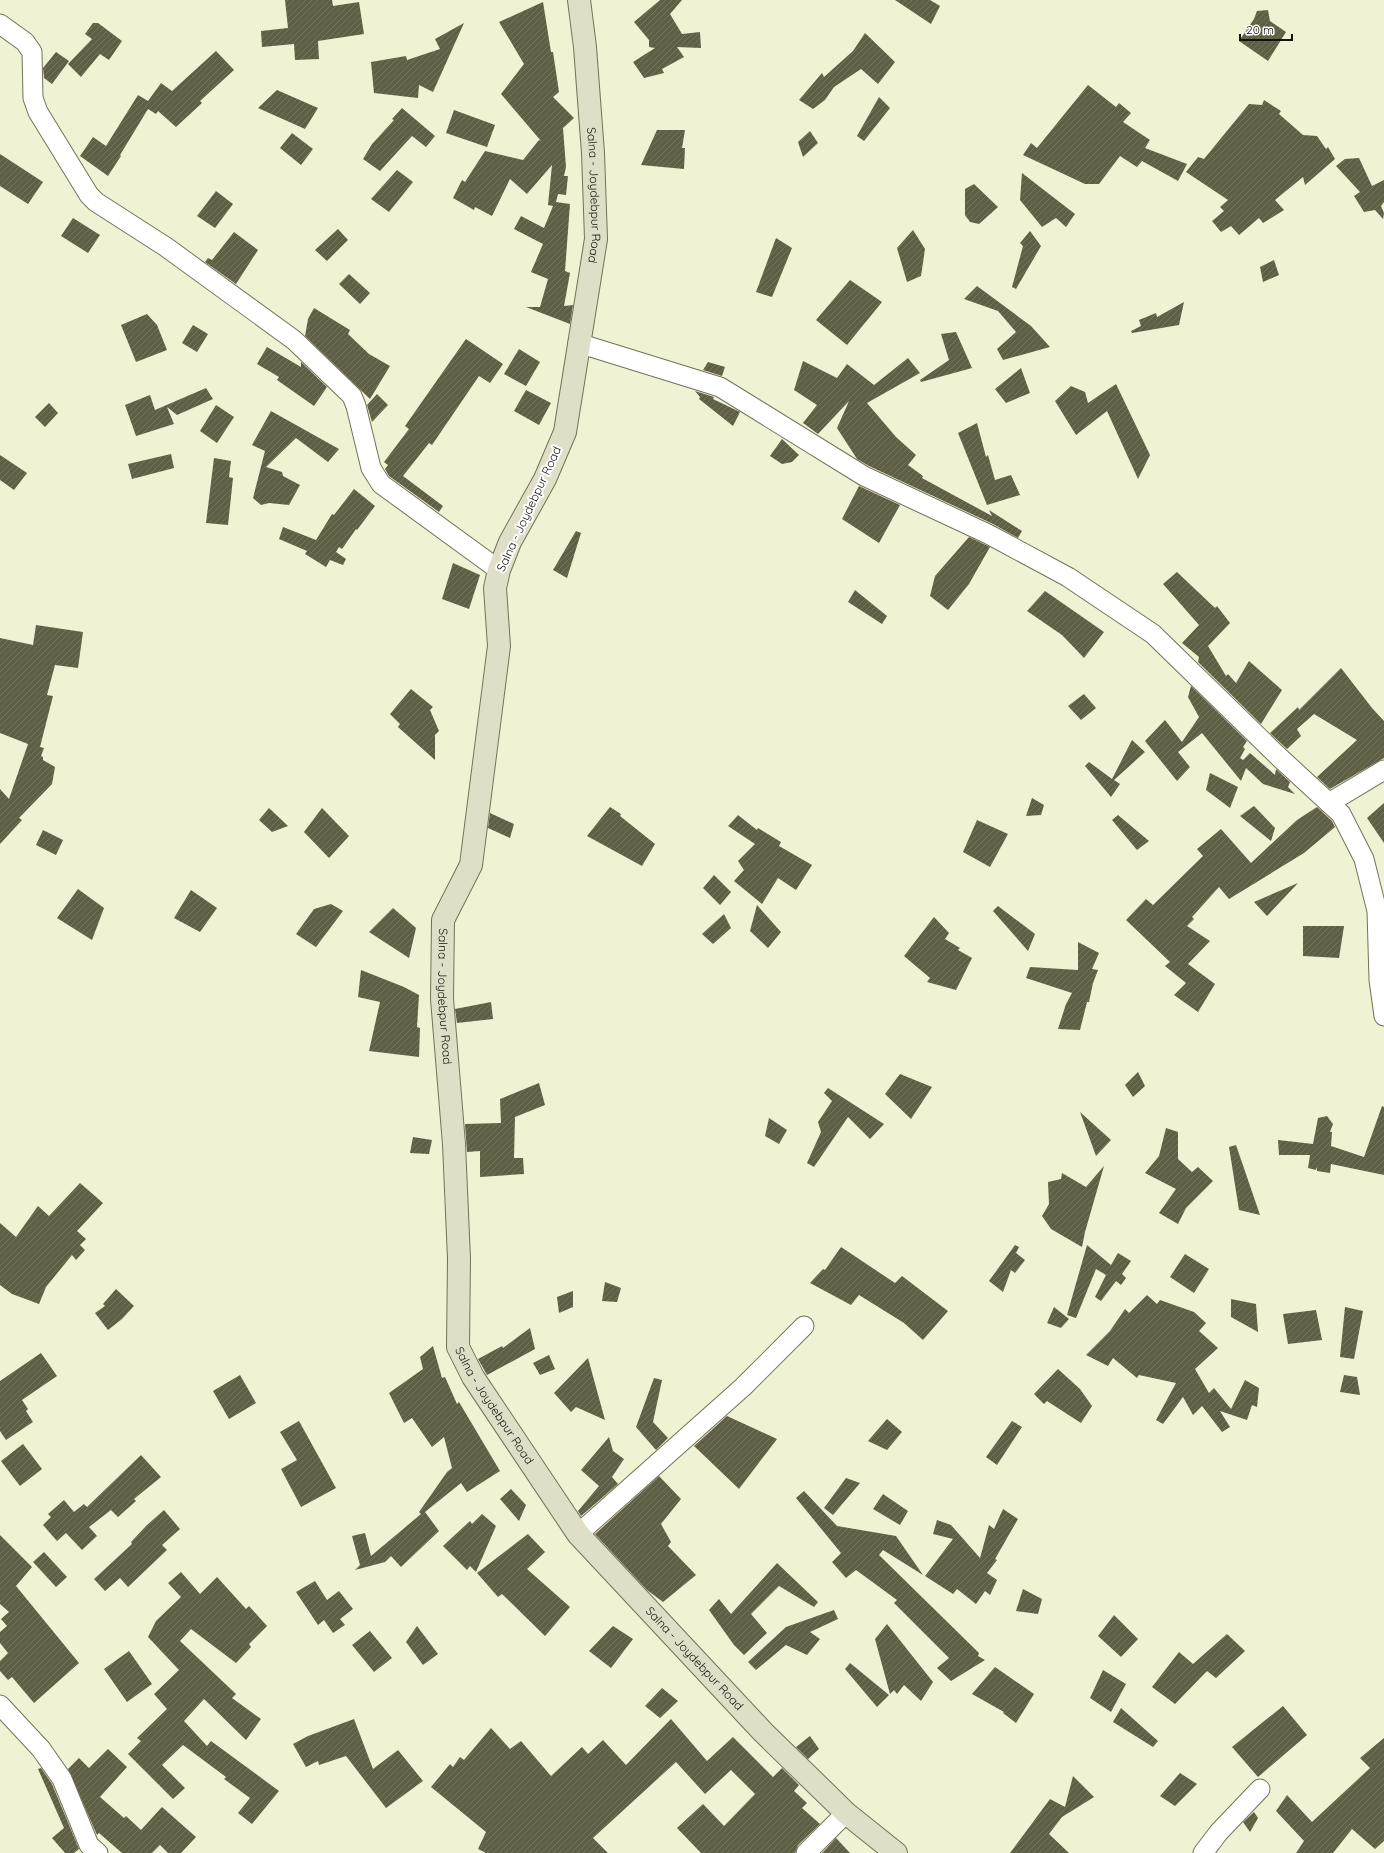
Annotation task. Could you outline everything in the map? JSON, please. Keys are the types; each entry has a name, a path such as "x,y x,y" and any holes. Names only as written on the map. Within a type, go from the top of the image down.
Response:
{"main road":[{"name":"Salna - Joydebpur Road","path":"579,0 585,47 593,154 596,238 578,342 565,432 545,479 510,542 499,570 495,588 499,646 471,865 443,920 442,999 454,1152 459,1259 458,1347 473,1377 578,1534 763,1732 846,1813 896,1853"}],"street":[{"path":"0,24 25,42 32,52 34,98 38,112 89,195 96,202 166,247 306,350 352,396 356,406 371,468 381,484 499,570"},
{"path":"578,342 720,387 864,476 988,534 1068,577 1153,634 1278,756 1341,814 1364,858 1377,911 1379,980 1384,1016"},
{"path":"1329,803 1384,770"},
{"path":"578,1534 743,1387 804,1326"},
{"path":"0,1704 41,1749 62,1779 89,1845 98,1853"},
{"path":"1203,1853 1219,1832 1260,1788"},
{"path":"806,1853 846,1813"}],"building":[{"path":"285,0 332,0 333,6 359,2 364,34 318,41 319,59 295,60 294,44 262,47 261,31 288,28"},
{"path":"660,0 682,0 670,14 682,34 700,32 701,48 677,47 684,57 662,69 664,73 644,78 633,62 655,48 649,47 649,40 634,22"},
{"path":"895,0 930,0 940,6 931,24"},
{"path":"543,2 559,92 553,97 574,118 563,128 566,167 564,176 568,176 566,195 558,194 556,202 570,204 565,271 570,273 564,306 573,305 570,324 526,307 540,307 548,279 531,272 543,244 514,229 521,216 544,228 553,206 548,205 552,165 527,194 510,179 492,216 475,207 474,210 453,198 462,180 465,182 485,151 523,160 539,140 541,141 501,94 524,64 499,22"},
{"path":"1268,10 1270,21 1286,32 1268,61 1239,41 1254,19 1257,11"},
{"path":"93,23 98,23 122,41 109,60 100,54 81,77 68,64 92,39 85,34"},
{"path":"464,23 433,92 419,85 418,98 374,93 371,62 406,56 407,60 440,49 435,39"},
{"path":"865,33 895,62 878,84 861,69 834,87 825,100 813,109 799,100 822,73 824,77 853,51"},
{"path":"216,51 234,70 200,101 202,103 176,127 158,111 156,114 148,109 108,176 80,156 93,137 106,146 138,95 148,101 161,83 172,91"},
{"path":"56,52 69,61 52,84 44,78 43,68"},
{"path":"1088,85 1116,107 1119,103 1131,113 1123,122 1150,140 1145,148 1187,164 1178,181 1142,161 1137,167 1120,156 1099,184 1085,184 1023,155 1031,143 1037,148"},
{"path":"277,90 318,108 305,129 258,108"},
{"path":"879,97 890,108 864,141 857,136"},
{"path":"1264,100 1281,111 1279,114 1303,135 1317,136 1326,149 1328,147 1335,159 1305,185 1303,177 1275,200 1284,210 1263,223 1259,218 1239,235 1231,226 1221,232 1212,221 1224,211 1220,207 1228,200 1186,172 1198,157 1204,159 1249,104 1262,105"},
{"path":"402,108 435,136 426,147 412,136 380,171 363,159 372,144 394,120 392,119"},
{"path":"454,110 495,125 487,147 446,133"},
{"path":"657,130 685,130 682,148 685,148 684,169 641,165"},
{"path":"810,131 818,143 803,157 798,142"},
{"path":"292,133 313,149 301,165 280,148"},
{"path":"0,154 43,182 28,204 0,186"},
{"path":"1359,158 1372,186 1384,180 1384,202 1381,206 1384,213 1383,219 1375,210 1364,212 1354,196 1360,192 1336,166 1345,159"},
{"path":"397,170 413,182 389,212 371,199"},
{"path":"1022,173 1075,214 1066,227 1056,218 1042,227 1020,200"},
{"path":"974,184 998,207 979,224 970,222 965,215 965,189"},
{"path":"216,191 233,204 215,228 197,216"},
{"path":"73,218 100,235 88,253 61,236"},
{"path":"338,229 348,240 327,261 315,250"},
{"path":"913,230 925,249 921,276 907,282 897,248"},
{"path":"1030,231 1041,246 1016,289 1012,287 1023,246 1020,243"},
{"path":"234,232 258,250 236,284 205,262 208,258 212,260"},
{"path":"776,238 792,248 772,297 756,292"},
{"path":"1274,260 1279,275 1263,282 1260,267"},
{"path":"349,274 370,293 360,304 339,284"},
{"path":"850,280 882,302 847,345 816,320"},
{"path":"977,286 1031,326 1050,347 1003,360 997,349 1016,332 998,311 964,299"},
{"path":"1184,302 1179,325 1132,333 1131,331 1141,326 1139,320 1156,313 1157,317"},
{"path":"314,308 350,330 348,334 369,354 390,366 370,399 305,336 308,319"},
{"path":"147,314 157,325 167,350 136,362 121,325"},
{"path":"193,325 208,334 197,352 182,343"},
{"path":"956,332 972,368 921,382 920,380 949,360 941,334"},
{"path":"466,339 503,364 490,383 479,376 432,445 429,443 403,476 443,506 439,512 389,476 385,469 388,465 384,462 409,429 405,426"},
{"path":"267,347 301,367 301,362 327,387 314,406 277,380 279,377 257,364"},
{"path":"519,349 540,362 526,386 504,374"},
{"path":"908,358 920,373 867,403 896,437 916,455 908,465 923,476 922,478 992,516 989,510 1022,531 1018,538 993,524 857,459 837,428 849,401 818,434 803,423 817,405 794,390 803,361 837,378 847,364 874,385"},
{"path":"708,362 725,367 722,376 703,370"},
{"path":"1021,368 1030,393 1006,403 995,389"},
{"path":"1116,384 1150,455 1138,479 1107,411 1076,435 1055,401 1071,386 1085,392 1088,403"},
{"path":"206,388 213,399 177,415 167,407 174,424 136,436 125,405 150,395 155,410"},
{"path":"526,390 551,403 539,425 514,411"},
{"path":"695,391 714,397 713,399 740,412 733,426 699,399 700,397"},
{"path":"377,394 388,405 372,422 367,405"},
{"path":"49,403 58,413 45,427 35,417"},
{"path":"216,405 234,417 217,443 200,431"},
{"path":"271,411 339,449 328,462 296,438 266,467 282,472 283,476 300,485 289,505 269,503 261,505 253,498 265,451 252,445"},
{"path":"977,423 986,457 988,455 995,480 1011,475 1020,495 987,505 958,433"},
{"path":"782,439 799,455 792,462 782,464 770,456"},
{"path":"171,454 174,468 132,479 128,464"},
{"path":"0,455 27,473 14,490 0,480"},
{"path":"214,458 231,461 229,477 233,478 228,525 206,523"},
{"path":"859,486 900,505 879,543 842,519"},
{"path":"354,489 375,506 342,549 339,547 336,552 346,559 343,565 330,560 326,567 305,554 307,551 279,539 283,527 316,540 332,514 334,515"},
{"path":"576,531 581,533 567,578 553,570"},
{"path":"969,537 990,547 969,584 948,610 930,596 935,576"},
{"path":"453,563 480,575 469,609 442,599"},
{"path":"1177,572 1215,608 1217,606 1230,623 1208,646 1226,676 1228,674 1236,683 1249,661 1282,690 1261,724 1198,662 1199,657 1182,643 1199,625 1163,584"},
{"path":"855,590 887,616 882,624 848,602"},
{"path":"1045,591 1104,632 1084,658 1062,635 1027,611"},
{"path":"36,625 83,632 78,668 55,665 47,695 53,696 40,747 44,748 41,756 43,757 43,760 55,767 52,784 19,818 22,820 0,844 0,789 9,799 28,744 0,733 0,638 33,645"},
{"path":"1341,668 1384,721 1384,758 1330,789 1317,777 1357,740 1314,714 1297,729 1301,736 1287,749 1270,733 1298,707 1299,710"},
{"path":"1191,686 1247,741 1243,747 1245,749 1240,758 1243,760 1250,753 1275,775 1276,769 1290,782 1288,787 1295,794 1263,784 1246,768 1241,781 1202,733 1178,752 1190,767 1177,781 1145,741 1165,720 1182,742 1199,717 1188,697"},
{"path":"411,689 433,707 430,710 439,731 435,735 435,760 398,727 400,724 390,714"},
{"path":"1084,694 1096,708 1081,720 1068,706"},
{"path":"1132,740 1145,752 1114,780 1120,784 1111,797 1085,766 1089,762 1112,779"},
{"path":"1210,773 1238,787 1230,808 1206,790"},
{"path":"1032,798 1044,805 1041,815 1026,816"},
{"path":"1384,803 1384,843 1367,818"},
{"path":"1254,806 1275,828 1271,841 1240,816"},
{"path":"610,807 621,814 620,816 655,844 642,866 587,836"},
{"path":"1317,807 1332,821 1335,827 1304,853 1229,899 1219,887 1192,917 1194,919 1187,926 1210,941 1188,964 1215,984 1198,1012 1174,995 1186,983 1165,966 1170,962 1126,920 1146,899 1153,905 1203,856 1197,849 1221,829 1251,863 1297,820"},
{"path":"269,808 288,826 272,832 259,820"},
{"path":"322,808 349,836 329,858 304,832"},
{"path":"490,813 514,824 510,838 488,828"},
{"path":"738,815 757,830 758,828 781,842 779,846 812,865 796,890 778,878 762,904 734,881 744,870 738,861 755,844 728,826"},
{"path":"1118,815 1149,841 1137,850 1112,820"},
{"path":"977,820 1008,834 990,867 963,852"},
{"path":"43,830 63,840 56,855 36,845"},
{"path":"714,875 731,892 720,905 703,888"},
{"path":"1298,883 1267,916 1254,902"},
{"path":"78,889 104,908 92,940 57,918"},
{"path":"191,890 217,908 200,932 174,918"},
{"path":"331,904 343,911 316,947 296,934 314,909"},
{"path":"757,905 781,932 768,948 750,931"},
{"path":"998,906 1035,934 1028,951 993,911"},
{"path":"393,908 416,928 409,958 369,932"},
{"path":"724,914 731,928 713,944 702,934"},
{"path":"934,917 949,933 945,939 960,948 958,950 972,958 956,990 927,982 930,978 904,956"},
{"path":"1303,926 1344,926 1339,958 1303,956"},
{"path":"1078,942 1099,953 1092,969 1098,970 1093,983 1089,1002 1087,1002 1080,1030 1058,1029 1066,1004 1072,993 1026,978 1030,967 1078,970"},
{"path":"361,970 404,987 419,995 417,1027 420,1028 419,1057 369,1051 380,1002 358,997"},
{"path":"491,1002 493,1019 457,1023 455,1009"},
{"path":"1138,1072 1145,1086 1133,1097 1125,1085"},
{"path":"900,1074 932,1087 911,1119 885,1094"},
{"path":"539,1083 545,1105 515,1117 514,1158 523,1158 524,1174 480,1177 480,1151 467,1152 465,1124 501,1123 500,1099"},
{"path":"828,1088 884,1124 870,1139 848,1117 814,1167 807,1163 821,1132 818,1122 832,1101 824,1093"},
{"path":"1382,1106 1384,1107 1384,1175 1331,1164 1330,1173 1317,1171 1317,1167 1316,1170 1308,1168 1310,1155 1279,1155 1278,1140 1313,1144 1318,1118 1327,1116 1333,1124 1330,1132 1332,1132 1331,1146 1364,1157"},
{"path":"1080,1112 1111,1140 1096,1156"},
{"path":"769,1118 787,1130 779,1144 765,1136"},
{"path":"1166,1128 1178,1132 1178,1159 1192,1172 1198,1167 1213,1181 1186,1208 1178,1224 1159,1213 1176,1189 1145,1173 1159,1156"},
{"path":"413,1137 432,1140 429,1154 410,1153"},
{"path":"1236,1145 1260,1215 1239,1210 1229,1147"},
{"path":"1104,1166 1082,1247 1051,1229 1042,1216 1049,1204 1048,1182 1061,1179 1062,1173 1086,1187"},
{"path":"80,1183 103,1203 77,1231 86,1239 80,1245 85,1250 76,1260 72,1255 46,1287 39,1304 12,1294 0,1285 0,1223 16,1237 38,1206 49,1216"},
{"path":"1015,1245 1019,1247 1016,1253 1025,1260 1015,1273 1011,1270 1003,1292 989,1281"},
{"path":"1087,1245 1111,1265 1118,1253 1131,1261 1122,1274 1126,1278 1121,1285 1116,1281 1101,1301 1095,1297 1106,1275 1096,1269 1076,1318 1067,1315"},
{"path":"841,1247 895,1283 902,1276 948,1311 923,1340 904,1323 859,1295 851,1305 810,1283 823,1269 825,1270"},
{"path":"1185,1254 1209,1269 1194,1293 1170,1277"},
{"path":"605,1282 621,1288 617,1302 602,1301"},
{"path":"116,1289 134,1306 122,1319 108,1330 95,1313 105,1306 103,1304"},
{"path":"573,1291 573,1307 559,1313 557,1297"},
{"path":"1147,1295 1157,1304 1160,1300 1194,1312 1206,1323 1199,1331 1218,1348 1195,1369 1209,1393 1214,1388 1231,1409 1245,1380 1259,1388 1257,1407 1252,1405 1247,1420 1220,1411 1230,1427 1222,1432 1202,1406 1193,1415 1183,1397 1163,1424 1156,1420 1176,1383 1139,1375 1137,1378 1113,1358 1108,1366 1086,1355 1110,1331 1125,1309 1129,1313"},
{"path":"1231,1299 1256,1304 1258,1332 1231,1317"},
{"path":"1054,1307 1069,1319 1061,1328 1047,1323"},
{"path":"1345,1307 1363,1311 1354,1359 1340,1357"},
{"path":"1316,1310 1322,1340 1288,1344 1283,1314"},
{"path":"530,1328 535,1349 487,1375 478,1359 502,1346 503,1348"},
{"path":"433,1346 442,1378 445,1377 457,1404 459,1402 500,1471 467,1492 461,1483 425,1512 439,1531 401,1567 391,1556 385,1562 355,1570 360,1565 352,1536 365,1533 371,1556 421,1514 419,1512 447,1472 452,1468 444,1437 432,1447 412,1418 404,1423 389,1393 423,1369 420,1357"},
{"path":"41,1353 57,1376 22,1400 28,1409 26,1411 33,1422 6,1440 0,1431 0,1381"},
{"path":"549,1355 555,1369 540,1375 533,1363"},
{"path":"588,1358 605,1420 576,1407 571,1412 554,1393"},
{"path":"1058,1369 1080,1389 1092,1406 1081,1423 1047,1401 1044,1404 1034,1394"},
{"path":"240,1375 256,1403 229,1419 213,1391"},
{"path":"1344,1375 1357,1377 1360,1395 1340,1392"},
{"path":"654,1378 662,1380 653,1422 668,1438 656,1450 636,1427"},
{"path":"727,1416 777,1439 739,1489 694,1446"},
{"path":"887,1419 902,1432 887,1450 868,1441"},
{"path":"299,1421 336,1488 301,1507 281,1469 297,1460 280,1432"},
{"path":"1012,1421 1022,1427 997,1465 986,1457"},
{"path":"609,1437 613,1451 624,1459 612,1477 618,1484 581,1516 578,1511 599,1486 581,1470"},
{"path":"23,1444 42,1469 20,1486 1,1461"},
{"path":"141,1455 161,1477 134,1499 136,1501 118,1517 111,1510 89,1527 97,1536 82,1550 66,1533 57,1541 43,1525 51,1517 48,1514 64,1500 74,1512 84,1504 87,1507"},
{"path":"659,1476 681,1499 661,1524 671,1542 668,1546 696,1575 663,1602 647,1590 595,1534"},
{"path":"846,1478 860,1483 833,1515 824,1508"},
{"path":"511,1489 526,1505 519,1521 500,1499"},
{"path":"804,1491 837,1526 896,1536 923,1575 883,1550 879,1555 979,1653 978,1656 985,1660 951,1681 937,1668 949,1658 894,1603 897,1600 856,1570 846,1578 832,1562 841,1553 796,1498"},
{"path":"883,1494 908,1511 900,1525 873,1509"},
{"path":"1003,1509 1018,1519 995,1559 997,1560 987,1573 997,1580 990,1595 985,1591 976,1604 957,1589 953,1594 925,1576 953,1539 933,1534 937,1520 951,1525 980,1558 989,1525 994,1529"},
{"path":"164,1510 180,1529 162,1545 167,1550 128,1587 120,1578 105,1591 94,1579 132,1544 131,1542 147,1525"},
{"path":"482,1514 496,1526 476,1572 470,1566 467,1570 443,1546 470,1521 472,1524"},
{"path":"528,1534 545,1552 527,1569 570,1607 545,1636 502,1594 498,1597 477,1573"},
{"path":"0,1535 32,1567 16,1586 79,1663 34,1703 12,1677 8,1680 0,1671 0,1661 8,1653 0,1643 0,1632 7,1626 1,1619 9,1612 0,1604"},
{"path":"44,1552 67,1577 56,1587 33,1562"},
{"path":"777,1563 818,1602 814,1607 779,1586 751,1614 767,1633 744,1655 734,1645 709,1610 719,1599 731,1614"},
{"path":"181,1572 200,1594 217,1577 246,1609 249,1606 267,1626 249,1644 251,1647 236,1663 191,1629 180,1641 236,1694 232,1698 261,1719 246,1740 204,1699 184,1721 207,1746 211,1741 279,1791 252,1824 238,1813 250,1798 224,1779 226,1777 183,1745 162,1765 185,1788 173,1799 128,1754 141,1741 137,1738 167,1709 154,1694 179,1670 148,1637 156,1621 181,1597 168,1583"},
{"path":"315,1581 327,1600 339,1591 353,1609 340,1619 345,1625 333,1633 324,1620 318,1625 296,1592"},
{"path":"1023,1589 1042,1599 1038,1614 1016,1611"},
{"path":"834,1610 838,1619 810,1632 820,1639 807,1655 786,1645 756,1670 748,1662 786,1627"},
{"path":"1114,1615 1138,1639 1121,1657 1098,1636"},
{"path":"887,1624 933,1682 921,1701 904,1685 897,1694 894,1690 890,1694 875,1639"},
{"path":"417,1626 438,1654 423,1665 406,1642"},
{"path":"613,1626 633,1639 611,1668 589,1651"},
{"path":"370,1631 392,1658 374,1672 352,1645"},
{"path":"1227,1634 1245,1651 1216,1678 1207,1671 1175,1704 1152,1687 1179,1652 1193,1664"},
{"path":"129,1651 152,1684 127,1702 104,1669"},
{"path":"850,1663 889,1695 877,1707 845,1669"},
{"path":"995,1667 1034,1694 1016,1723 1003,1713 1004,1712 972,1694"},
{"path":"1103,1670 1126,1684 1111,1712 1090,1698"},
{"path":"662,1688 678,1701 660,1718 645,1706"},
{"path":"1283,1706 1307,1735 1258,1777 1232,1747"},
{"path":"1121,1708 1158,1741 1153,1747 1113,1722"},
{"path":"354,1719 373,1769 398,1750 423,1781 386,1808 346,1756 319,1765 318,1761 306,1767 293,1744 308,1736"},
{"path":"671,1719 707,1761 733,1737 773,1777 782,1768 799,1785 794,1791 807,1803 802,1808 820,1824 798,1845 795,1853 701,1853 677,1828 703,1804 724,1826 755,1794 731,1770 705,1794 676,1762 593,1838 608,1853 486,1853 478,1849 486,1832 431,1787 450,1764 453,1767 460,1757 464,1760 491,1728 510,1749 521,1741 551,1776 582,1747 588,1754 603,1740 626,1765"},
{"path":"810,1736 819,1749 808,1759 796,1747"},
{"path":"1384,1738 1384,1841 1375,1849 1352,1829 1333,1853 1296,1853 1304,1841 1276,1811 1287,1795 1312,1822 1370,1768 1360,1758"},
{"path":"108,1749 127,1767 100,1797 124,1818 126,1816 141,1830 162,1807 196,1837 181,1853 168,1853 160,1845 152,1853 122,1853 99,1833 97,1835 68,1769 79,1758 89,1768"},
{"path":"41,1768 52,1784 79,1849 74,1853 65,1853 52,1838 64,1828 38,1769"},
{"path":"1180,1773 1197,1784 1175,1806 1160,1796"},
{"path":"1073,1776 1094,1797 1062,1817 1049,1834 1069,1853 1010,1853 1050,1799 1065,1807"},
{"path":"1254,1812 1258,1818 1250,1832 1243,1822"},
{"path":"836,1838 850,1853 822,1853"}]}
